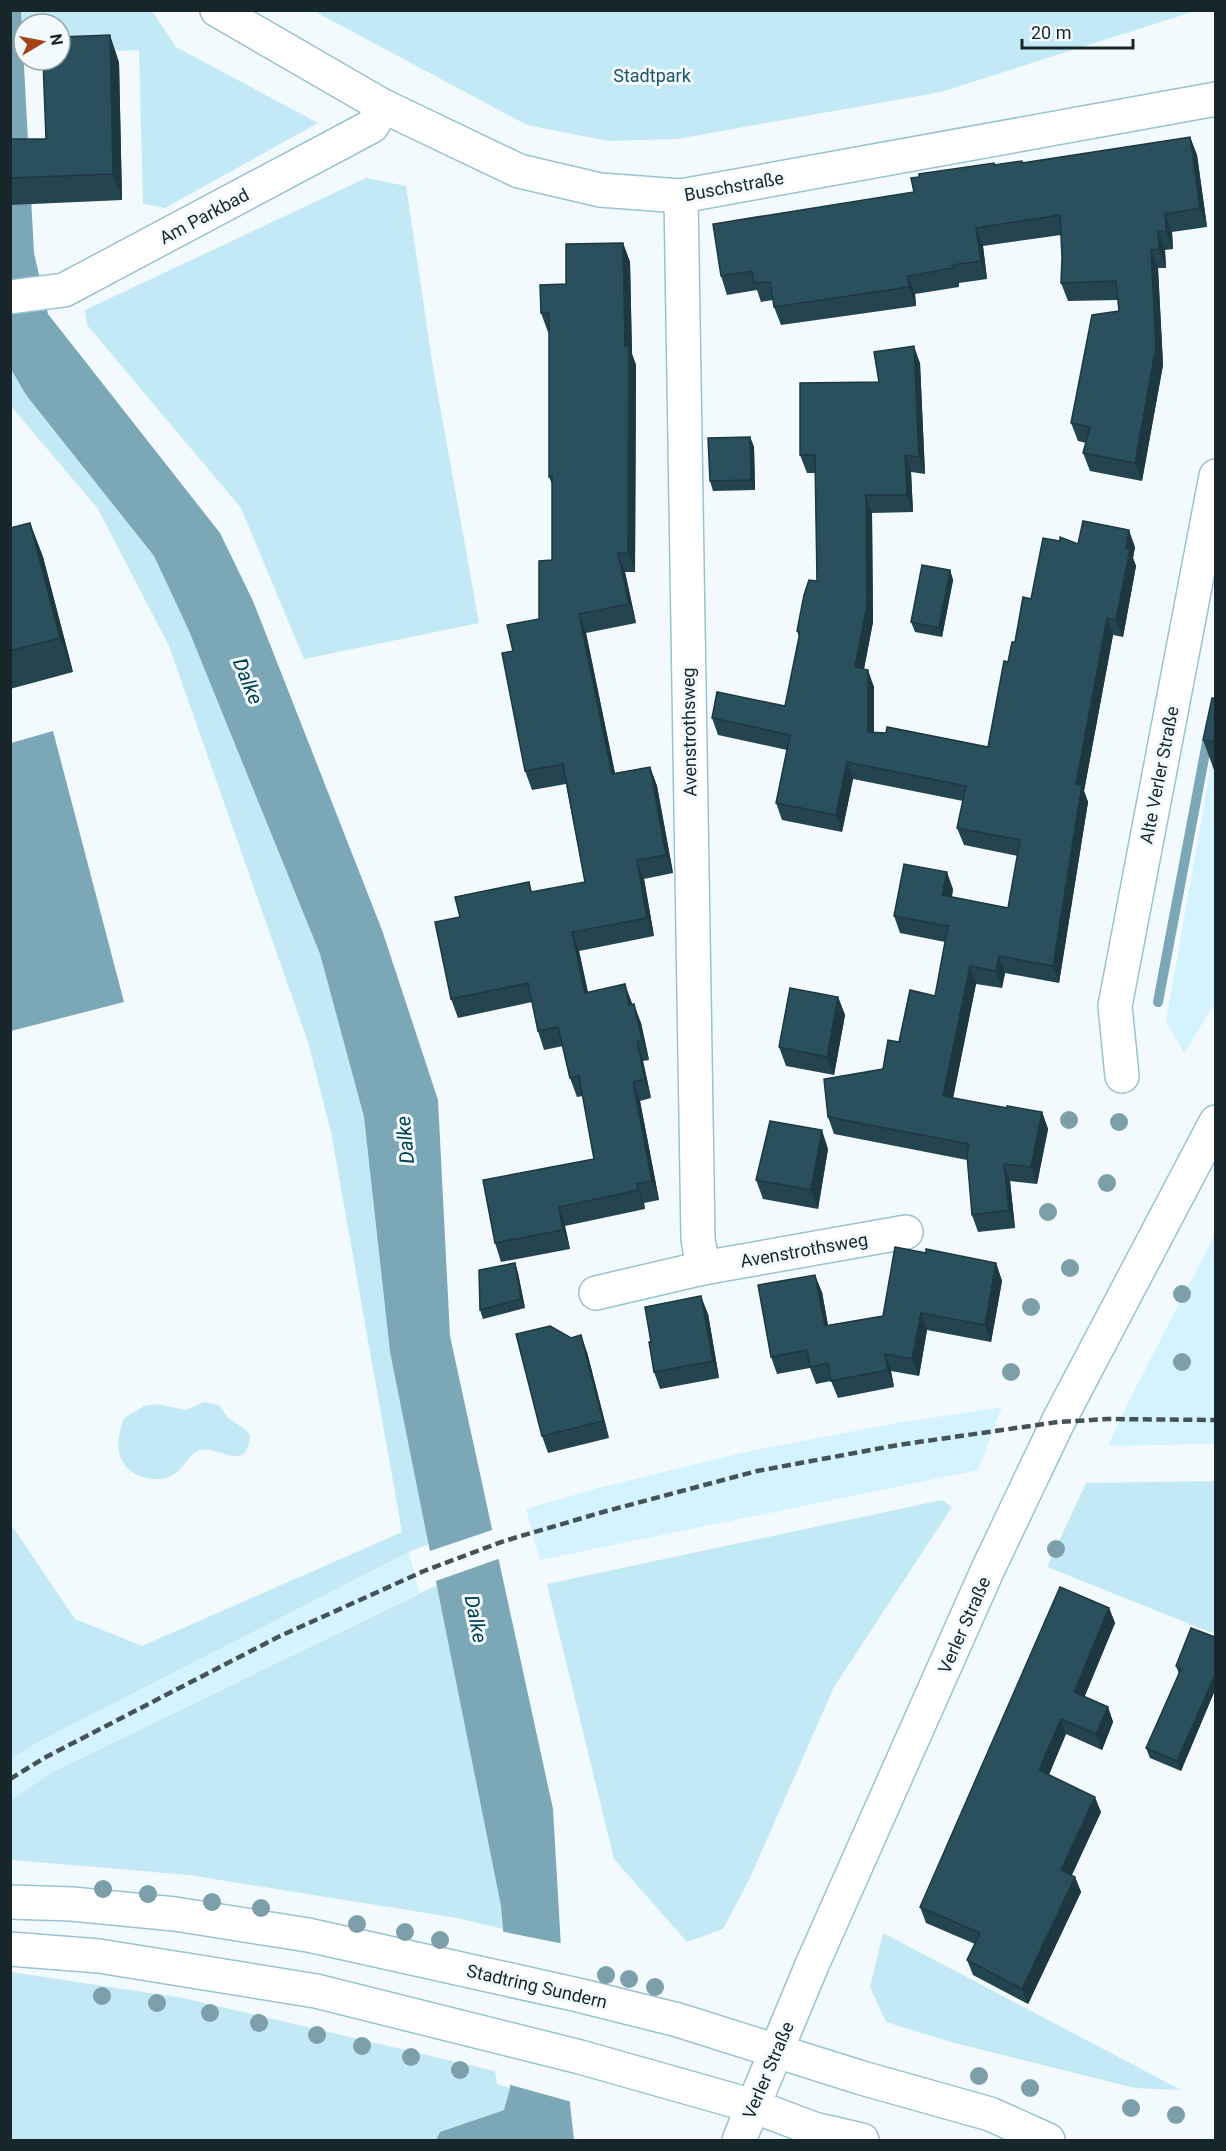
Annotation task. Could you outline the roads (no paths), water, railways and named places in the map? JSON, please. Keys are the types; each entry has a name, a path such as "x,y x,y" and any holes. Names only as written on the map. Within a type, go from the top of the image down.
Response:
{"street":[{"name":"Buschstraße","path":"217,10 383,106 519,171 600,190 681,196 1215,99"},
{"name":"Am Parkbad","path":"10,297 64,290 372,126 383,106"},
{"name":"Avenstrothsweg","path":"681,196 698,1239 703,1268"},
{"name":"Alte Verler Straße","path":"1122,1076 1115,1006 1215,476"},
{"name":"Verler Straße","path":"739,2140 988,1569 1058,1422 1215,1122"},
{"name":"Avenstrothsweg","path":"596,1293 703,1268 906,1232"},
{"name":"Stadtring Sundern","path":"10,1902 72,1904 197,1918 308,1935 489,1974 678,2020 862,2078 990,2114 1047,2140"},
{"path":"10,1949 99,1956 316,1991 580,2057 753,2106 814,2129 862,2140"}],"water":[{"name":"Dalke","path":"21,10 21,12 12,12 12,72 24,72 34,253 48,314 220,533 253,601 382,930 438,1100 450,1336 553,1809 574,2140 436,2140 440,2132 504,2110 510,2088 503,1929 501,1906 390,1352 364,1117 320,954 189,631 154,556 26,395 11,369 10,11"},
{"path":"53,731 124,1002 11,1031 11,743"}],"waterway":[{"path":"1158,1002 1208,737"}],"railway":[{"path":"10,1779 46,1757 278,1637 424,1571 504,1541 757,1471 898,1445 1058,1422 1108,1419 1216,1420"}],"park label":[{"name":"Stadtpark","path":"652,75"}]}
